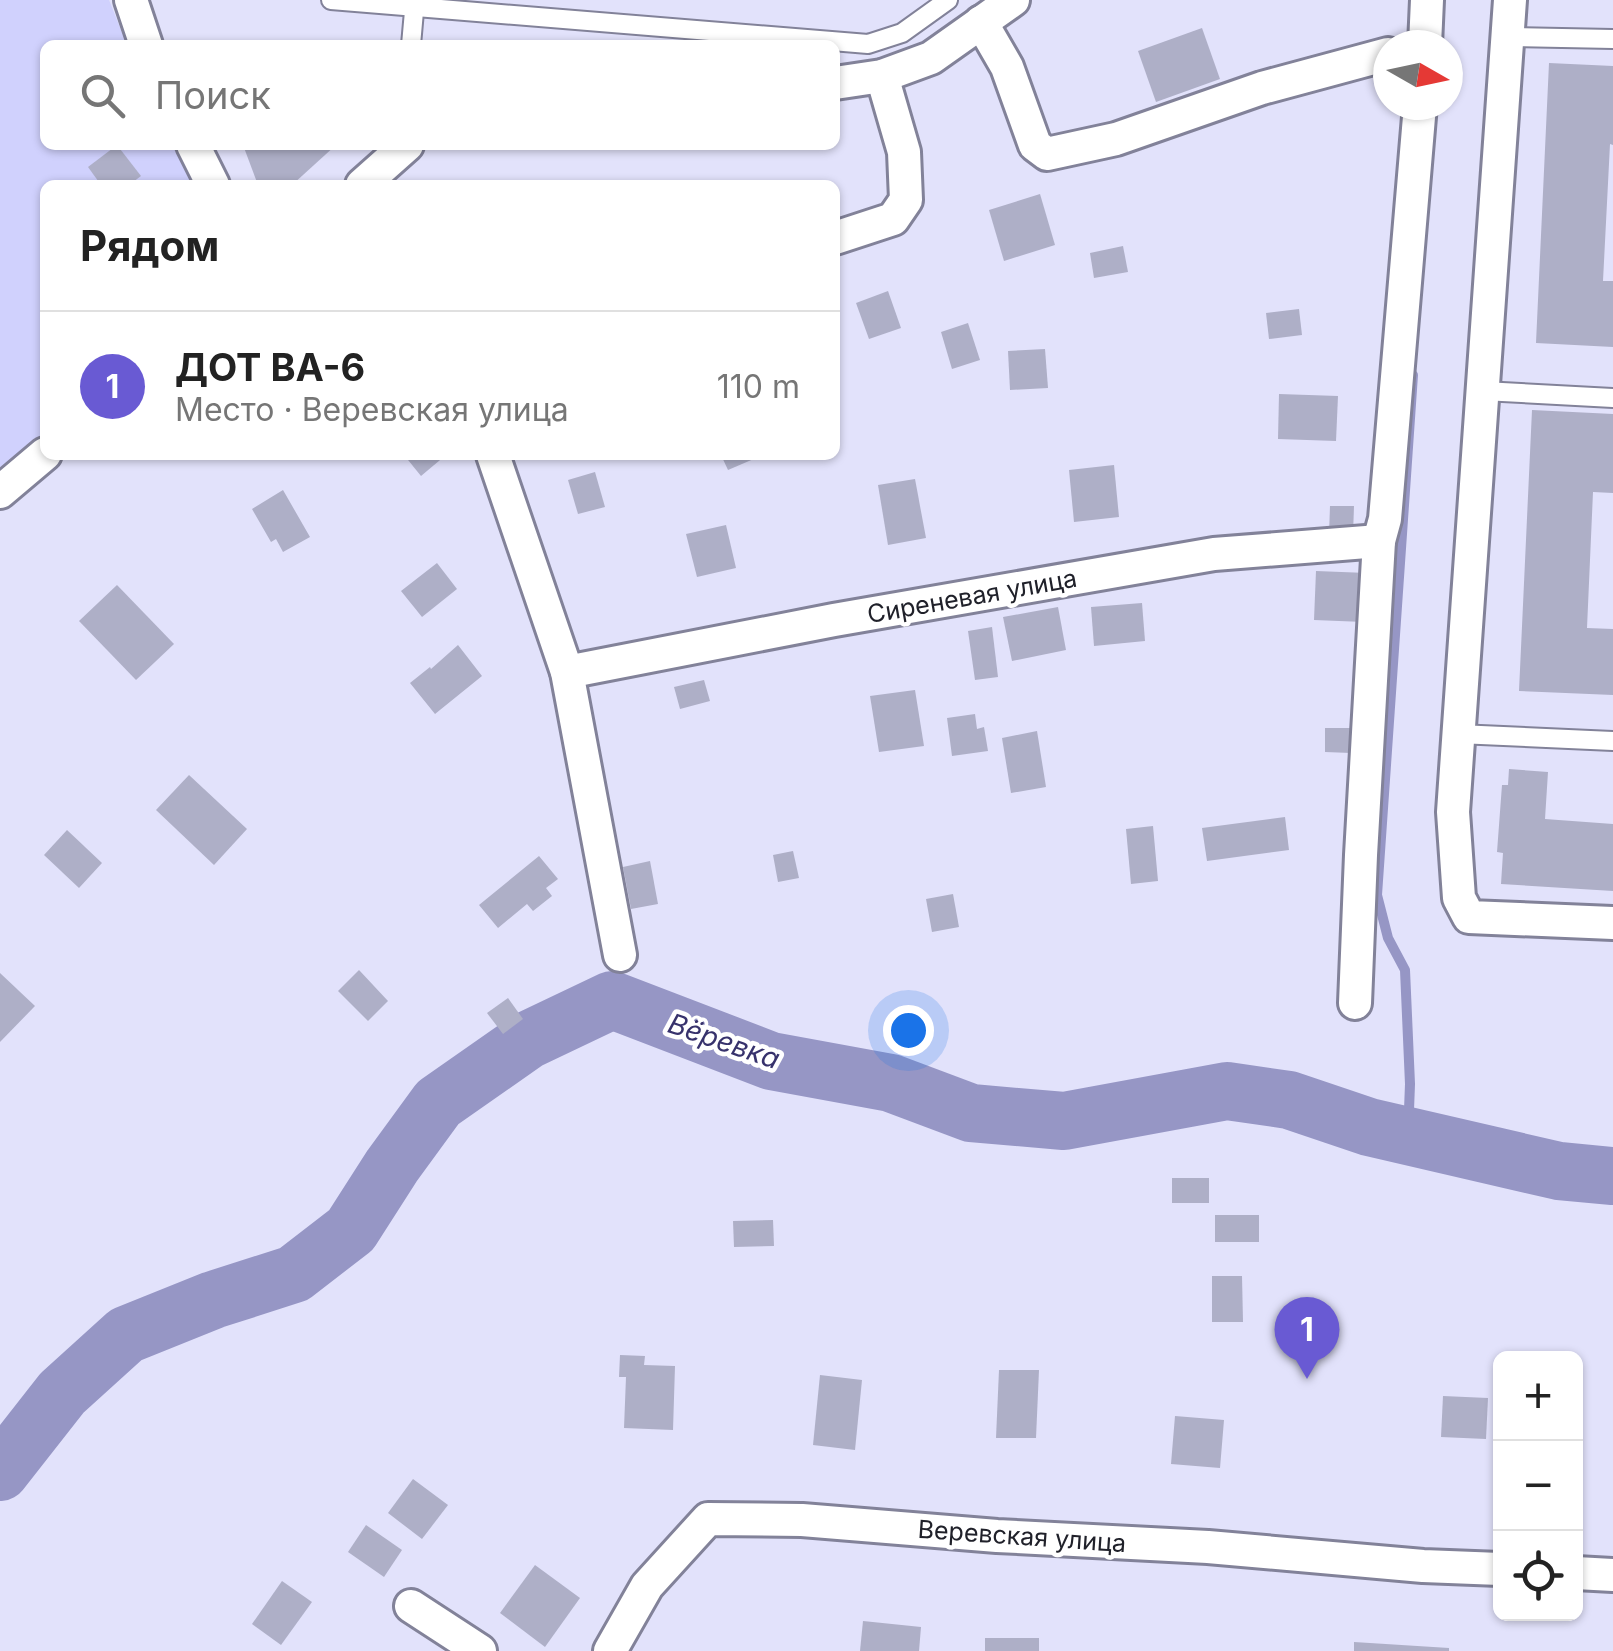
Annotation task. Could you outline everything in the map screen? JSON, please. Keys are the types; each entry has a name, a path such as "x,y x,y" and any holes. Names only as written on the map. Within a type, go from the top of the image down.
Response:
{"street":[{"path":"130,0 144,40"},
{"path":"840,82 882,76 931,58 1013,0"},
{"path":"1424,30 1427,0"},
{"path":"1510,0 1453,812 1460,898 1469,917 1613,924"},
{"path":"981,22 1006,67 1035,145 1047,154 1116,139 1262,88 1373,58"},
{"path":"840,236 893,219 906,200 904,152 882,76"},
{"path":"1355,1003 1360,855 1380,541 1419,120"},
{"path":"196,150 211,180"},
{"path":"367,180 399,150"},
{"path":"0,492 40,458"},
{"path":"495,460 567,672 620,955"},
{"name":"Сиреневая улица","path":"567,672 834,620 1214,554 1380,541"},
{"name":"Веревская улица","path":"610,1651 647,1586 708,1520 802,1520 1493,1569"},
{"path":"1583,1573 1613,1575"},
{"path":"411,1606 480,1651"}],"lane":[{"path":"331,0 823,40"},
{"path":"840,42 868,44 902,33 948,0"},
{"path":"411,40 414,4"},
{"path":"1508,37 1613,38"},
{"path":"1483,391 1613,398"},
{"path":"1458,734 1613,742"}],"shaded area":[{"path":"0,0 109,0 125,40 40,40 40,150 176,150 191,180 40,180 40,437 0,470"}],"building":[{"path":"1202,28 1220,79 1156,102 1138,51"},
{"path":"1549,63 1613,66 1613,145 1610,144 1603,281 1613,281 1613,347 1536,343"},
{"path":"110,150 121,150 141,176 136,180 97,180 88,167"},
{"path":"245,150 330,150 298,180 256,180"},
{"path":"1040,194 1055,245 1004,261 989,210"},
{"path":"1123,246 1128,272 1094,278 1090,253"},
{"path":"888,291 901,328 869,339 856,303"},
{"path":"1299,309 1302,335 1269,339 1266,313"},
{"path":"968,323 980,360 952,369 941,332"},
{"path":"1045,349 1048,388 1010,390 1008,351"},
{"path":"1279,394 1338,396 1336,441 1278,439"},
{"path":"1532,410 1613,414 1613,493 1593,492 1587,628 1613,629 1613,695 1519,691"},
{"path":"408,460 440,460 421,476"},
{"path":"723,460 751,460 728,470"},
{"path":"1114,465 1119,517 1074,522 1069,470"},
{"path":"595,472 605,507 578,514 568,480"},
{"path":"915,479 926,538 888,545 878,485"},
{"path":"283,490 310,537 283,552 276,539 271,542 252,509"},
{"path":"1330,506 1354,506 1353,535 1329,535"},
{"path":"726,525 736,568 697,577 686,534"},
{"path":"437,563 457,589 422,617 401,591"},
{"path":"1316,571 1367,573 1364,622 1314,620"},
{"path":"117,585 174,644 136,680 79,621"},
{"path":"1142,603 1145,641 1094,646 1091,607"},
{"path":"1058,607 1066,650 1012,661 1003,617"},
{"path":"992,627 998,677 975,680 968,631"},
{"path":"458,645 482,676 435,714 410,683"},
{"path":"704,680 710,701 680,709 674,687"},
{"path":"915,690 924,746 879,752 870,696"},
{"path":"975,714 977,729 984,727 988,751 952,756 947,718"},
{"path":"1325,728 1352,728 1351,753 1325,752"},
{"path":"1037,731 1046,787 1011,793 1002,738"},
{"path":"1509,769 1548,772 1545,819 1613,824 1613,891 1501,884 1503,853 1497,852 1502,785 1508,785"},
{"path":"189,775 247,829 214,865 156,810"},
{"path":"1285,817 1289,850 1207,861 1202,828"},
{"path":"1153,826 1158,881 1131,884 1126,829"},
{"path":"67,830 102,863 79,888 44,855"},
{"path":"793,851 799,878 778,882 773,855"},
{"path":"539,856 558,879 546,888 552,896 533,911 527,904 498,928 479,905"},
{"path":"650,861 658,904 631,909 623,867"},
{"path":"953,894 959,927 932,932 926,899"},
{"path":"359,970 388,1001 368,1021 338,991"},
{"path":"0,973 35,1006 0,1042"},
{"path":"508,998 523,1019 503,1034 487,1013"},
{"path":"1172,1178 1209,1178 1209,1203 1172,1203"},
{"path":"1215,1215 1259,1215 1259,1242 1215,1242"},
{"path":"773,1220 774,1246 734,1247 733,1221"},
{"path":"1212,1276 1242,1276 1243,1322 1212,1322"},
{"path":"620,1355 645,1356 644,1365 675,1366 673,1430 624,1428 626,1377 619,1377"},
{"path":"999,1370 1039,1370 1036,1438 996,1438"},
{"path":"820,1375 862,1380 855,1450 813,1445"},
{"path":"1443,1396 1488,1398 1486,1439 1441,1437"},
{"path":"1175,1416 1224,1420 1220,1468 1171,1464"},
{"path":"413,1479 448,1505 422,1539 388,1513"},
{"path":"366,1525 402,1550 384,1577 348,1552"},
{"path":"535,1565 580,1598 545,1647 500,1613"},
{"path":"282,1581 312,1602 281,1645 252,1624"},
{"path":"863,1621 921,1627 919,1651 860,1651"},
{"path":"985,1638 1039,1638 1039,1651 985,1651"},
{"path":"1354,1642 1449,1648 1449,1651 1354,1651"}],"waterway":[{"path":"1408,1136 1405,970 1388,938 1377,895 1413,375"},
{"name":"Вёревка","path":"0,1472 62,1393 126,1335 213,1300 294,1274 351,1230 438,1103 528,1040 612,1000 771,1061 891,1083 971,1113 1064,1121 1227,1091 1289,1100 1369,1127 1559,1171 1613,1176"}],"place":[{"name":"ДОТ ВА-6","path":"1307,1379"}]}
